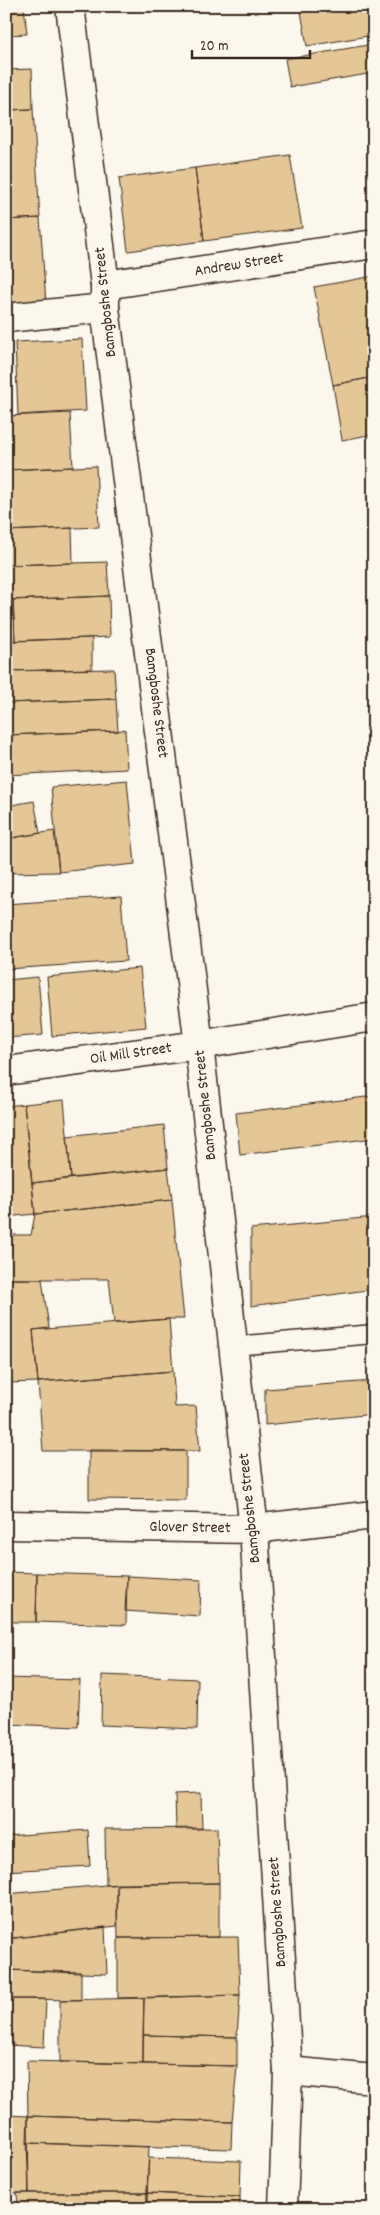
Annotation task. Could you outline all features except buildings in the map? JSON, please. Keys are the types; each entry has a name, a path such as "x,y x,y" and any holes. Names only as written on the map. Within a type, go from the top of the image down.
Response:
{"main road":[{"name":"Bamgboshe Street","path":"70,6 199,1045 254,1529 288,2072 283,2209"},
{"name":"Andrew Street","path":"6,318 374,244"},
{"name":"Oil Mill Street","path":"6,1071 199,1045 374,1017"},
{"name":"Glover Street","path":"6,1525 254,1529 374,1515"},
{"path":"288,2072 374,2079"}],"lane":[{"path":"233,1346 374,1334"}]}
